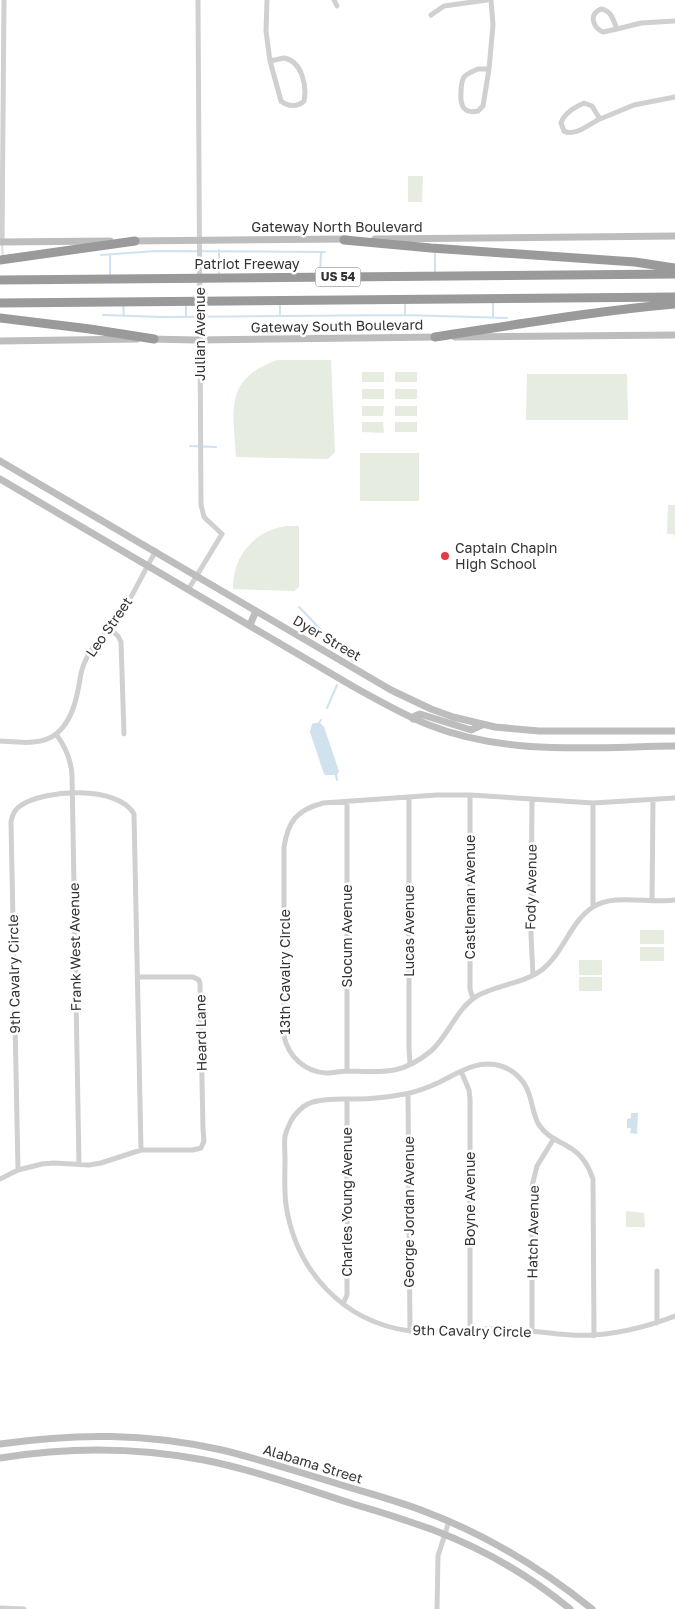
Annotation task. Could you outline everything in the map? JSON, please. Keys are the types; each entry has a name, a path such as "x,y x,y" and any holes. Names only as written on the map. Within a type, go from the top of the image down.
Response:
{"highway":[{"path":"344,240 635,262 675,268"},
{"path":"0,260 135,241"},
{"name":"Patriot Freeway","path":"0,280 675,274"},
{"name":"US 54","path":"0,303 675,297"},
{"path":"435,337 639,307 675,304"},
{"path":"0,318 154,339"}],"main road":[{"name":"Gateway North Boulevard","path":"1,242 675,236"},
{"name":"Gateway South Boulevard","path":"0,341 675,335"},
{"name":"Dyer Street","path":"0,461 408,699 454,717 482,725 515,730 675,731"},
{"name":"Dyer Street","path":"0,479 354,687 413,719 465,737 506,745 549,747 675,746"},
{"path":"250,625 256,611"},
{"path":"413,719 420,714 471,730 482,725"},
{"name":"Alabama Street","path":"0,1444 54,1437 96,1436 152,1439 192,1444 253,1458 384,1498 449,1521 526,1561 562,1585 592,1609"},
{"name":"Alabama Street","path":"0,1458 57,1450 148,1452 203,1460 252,1472 334,1497 466,1544 514,1571 570,1609"}],"street":[{"path":"1,242 4,0"},
{"name":"Julian Avenue","path":"188,590 222,534 206,520 202,510 198,0"},
{"path":"267,0 266,32 270,62 281,101 287,105 300,105 304,101 305,84 294,62 284,58 270,62"},
{"path":"334,0 337,6"},
{"path":"431,15 444,6 487,0"},
{"path":"489,69 478,69 469,73 462,81 461,103 466,110 475,112 483,108 489,69 493,33 491,0"},
{"path":"616,29 609,12 601,9 595,12 593,22 595,26 599,30 606,32 641,23 675,21"},
{"path":"600,119 592,106 584,104 570,111 563,118 561,127 564,131 574,133 634,104 675,97"},
{"name":"Leo Street","path":"56,734 69,718 82,669 90,650 120,615 156,551"},
{"path":"109,628 118,636 121,642 124,734"},
{"path":"0,742 40,741 49,739 56,734"},
{"name":"Frank West Avenue","path":"56,734 72,764 79,1164"},
{"name":"9th Cavalry Circle","path":"18,1170 11,822 13,814 20,806 46,796 72,792 94,794 113,799 128,806 134,814 138,978"},
{"name":"13th Cavalry Circle","path":"593,906 578,921 555,957 544,968 526,979 492,989 473,999 463,1009 432,1050 400,1069 382,1072 347,1071 324,1073 299,1062 289,1050 284,1036 284,847 286,835 292,822 300,812 311,806 323,803 409,797 470,795 592,803 675,798"},
{"name":"Castleman Avenue","path":"470,795 470,989 473,999"},
{"name":"Lucas Avenue","path":"409,797 408,1049 410,1064"},
{"name":"Fody Avenue","path":"532,799 531,935 533,975"},
{"path":"652,902 653,800"},
{"name":"Slocum Avenue","path":"347,801 347,1071"},
{"path":"592,803 593,906 605,902 625,900 652,902 675,900"},
{"name":"Heard Lane","path":"138,978 193,977 199,980 204,1141 201,1148 193,1150 141,1150"},
{"path":"0,1179 29,1166 54,1163 101,1164 141,1150 138,978"},
{"name":"9th Cavalry Circle","path":"594,1336 593,1179 586,1162 572,1149 553,1140 539,1125 532,1109 530,1095 526,1086 512,1072 497,1065 475,1065 438,1083 408,1094 311,1102 293,1118 285,1136 285,1199 295,1239 312,1273 328,1293 343,1304 379,1324 410,1331 443,1332 470,1329 532,1330 594,1336 634,1330 675,1316"},
{"name":"Boyne Avenue","path":"461,1071 469,1090 470,1099 470,1329"},
{"name":"George Jordan Avenue","path":"408,1094 410,1331"},
{"name":"Charles Young Avenue","path":"343,1304 347,1295 348,1099"},
{"name":"Hatch Avenue","path":"532,1330 532,1186 537,1166 553,1140"},
{"path":"657,1271 657,1323"},
{"path":"437,1609 438,1556 449,1521"},
{"path":"0,1608 24,1609"}],"shaded area":[{"path":"408,176 423,176 422,202 408,202"},
{"path":"277,360 331,360 335,452 328,459 236,457 235,398 240,387 248,377 260,368"},
{"path":"362,372 384,372 384,382 362,382"},
{"path":"395,372 417,372 417,382 395,382"},
{"path":"527,374 627,374 628,420 526,420"},
{"path":"362,389 384,389 384,399 362,399"},
{"path":"395,389 417,389 417,399 395,399"},
{"path":"362,406 384,406 383,416 362,416"},
{"path":"395,406 417,406 417,416 395,416"},
{"path":"362,422 383,422 384,433 362,432"},
{"path":"395,422 417,422 417,432 395,432"},
{"path":"360,453 419,453 419,501 360,501"},
{"path":"668,505 675,505 675,540 674,534 667,534"},
{"path":"287,526 299,526 299,587 294,591 233,589 237,566 241,556 248,547 265,533"},
{"path":"640,930 664,930 664,944 640,944"},
{"path":"640,947 664,947 664,961 640,961"},
{"path":"579,960 602,960 602,975 579,975"},
{"path":"579,977 602,977 602,991 579,991"},
{"path":"626,1211 644,1213 645,1227 626,1227"}],"water":[{"path":"320,723 324,727 339,771 337,775 324,774 310,732 312,724"},
{"path":"631,1113 638,1113 637,1134 630,1133 631,1128 627,1128 627,1119 631,1118"}],"waterway":[{"path":"2,245 3,258"},
{"path":"219,250 219,275"},
{"path":"101,255 156,251 325,252"},
{"path":"435,251 435,274"},
{"path":"320,275 321,252"},
{"path":"110,255 110,277"},
{"path":"493,301 493,318"},
{"path":"405,302 405,314"},
{"path":"280,303 280,316"},
{"path":"123,304 124,316"},
{"path":"186,304 186,316"},
{"path":"103,315 163,317 405,315 507,318"},
{"path":"190,446 216,447"},
{"path":"299,607 330,639 350,654 352,661"},
{"path":"327,708 337,685"},
{"path":"336,775 337,780"}],"place":[{"name":"Captain Chapin High School","path":"445,556"}]}
